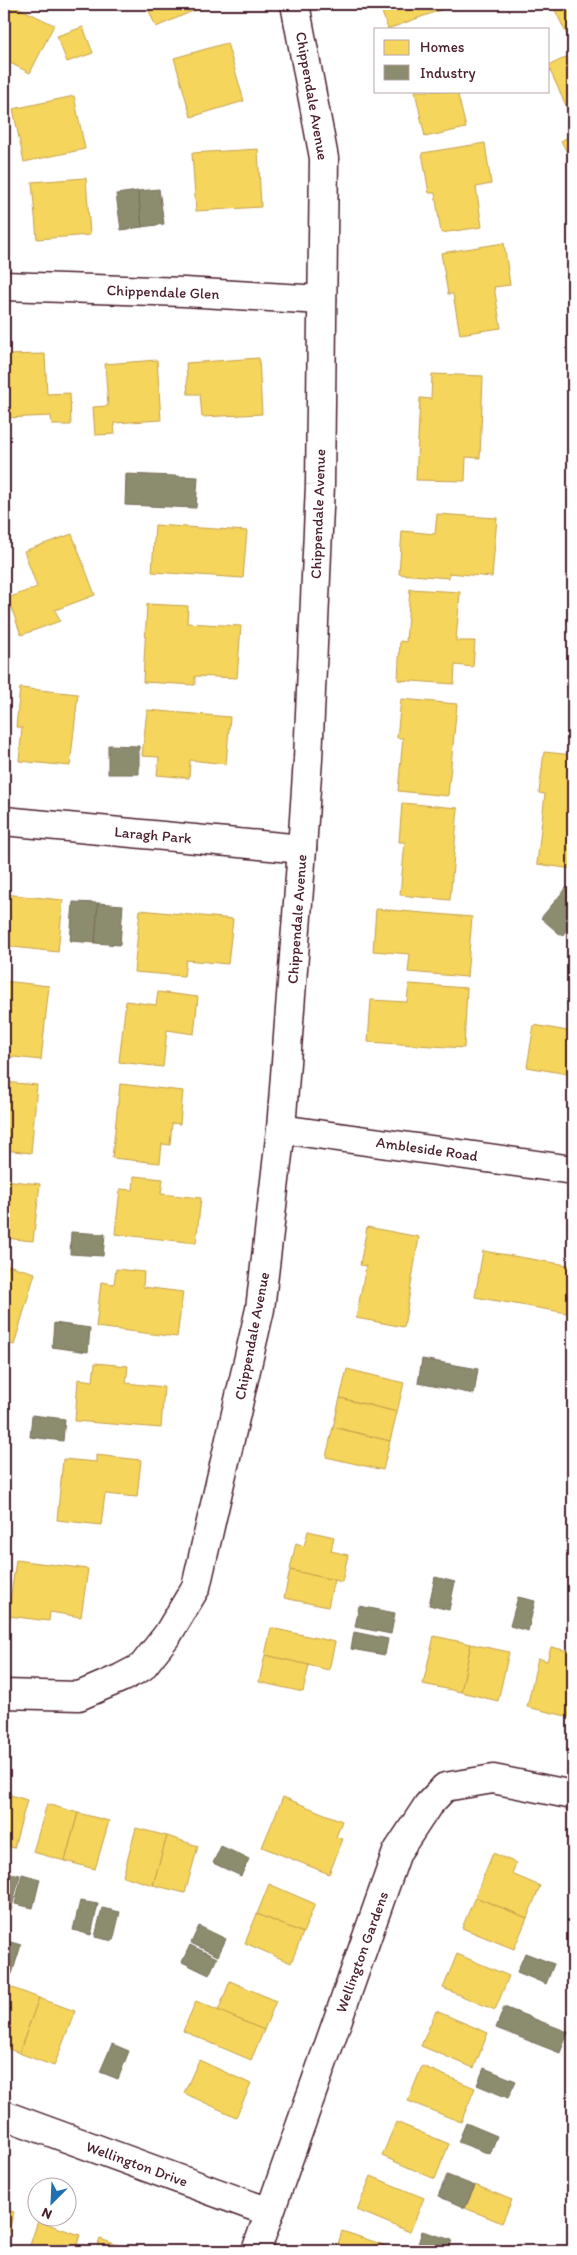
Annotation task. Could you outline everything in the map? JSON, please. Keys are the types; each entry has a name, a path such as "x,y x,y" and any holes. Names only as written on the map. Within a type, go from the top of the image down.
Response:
{"street":[{"name":"Chippendale Avenue","path":"4,1694 79,1696 142,1667 168,1634 196,1587 260,1309 281,1129 302,849 308,760 320,485 324,158 295,4"},
{"name":"Chippendale Glen","path":"4,286 184,292 322,300"},
{"name":"Laragh Park","path":"4,821 302,849"},
{"name":"Ambleside Road","path":"281,1129 573,1170"},
{"name":"Wellington Gardens","path":"256,2251 397,1852 428,1805 445,1787 494,1779 573,1795"},
{"name":"Wellington Drive","path":"4,2116 269,2212"}],"building: Homes":[{"path":"4,4 11,4 54,25 30,73 4,60"},
{"path":"146,4 209,4 156,27"},
{"path":"379,4 445,4 446,8 388,28"},
{"path":"552,4 573,4 573,40 570,41"},
{"path":"83,27 93,53 67,62 57,36"},
{"path":"227,43 244,101 191,117 174,58"},
{"path":"573,54 573,121 550,70 550,65"},
{"path":"415,92 457,92 466,128 425,137"},
{"path":"74,96 85,149 24,162 13,109"},
{"path":"573,134 573,159 571,160 561,141"},
{"path":"485,143 491,184 476,187 482,227 441,233 435,193 429,193 422,153"},
{"path":"258,149 261,207 196,211 192,153"},
{"path":"86,178 90,235 37,239 32,182"},
{"path":"504,243 510,285 494,287 501,328 460,334 453,294 448,294 441,253"},
{"path":"45,354 47,394 70,393 71,425 52,425 51,416 4,418 4,355"},
{"path":"259,358 262,414 202,417 200,394 188,394 186,363"},
{"path":"157,360 161,420 114,423 115,434 95,435 93,407 108,406 105,364"},
{"path":"432,374 483,376 480,458 466,457 465,481 416,480 420,398 431,399"},
{"path":"437,514 497,518 492,577 449,573 449,578 399,574 402,531 435,534"},
{"path":"155,525 247,531 243,578 152,572"},
{"path":"72,534 95,595 55,610 60,621 21,635 8,598 37,587 24,551"},
{"path":"410,589 460,592 456,641 475,641 473,667 455,665 454,684 398,680 400,641 406,642"},
{"path":"147,604 188,606 187,623 241,626 237,678 195,676 195,685 143,682"},
{"path":"20,688 78,694 70,766 19,761 22,728 16,727"},
{"path":"401,699 457,704 448,796 398,791 403,738 397,738"},
{"path":"147,710 230,717 226,764 190,760 189,778 157,775 159,757 142,756"},
{"path":"544,752 573,755 573,869 537,864 545,794 539,793"},
{"path":"402,803 458,808 450,900 400,895 405,842 399,842"},
{"path":"4,894 63,900 58,952 4,946"},
{"path":"376,909 472,917 467,977 408,972 410,954 373,951"},
{"path":"140,910 233,919 228,964 186,960 184,976 134,972"},
{"path":"4,981 49,986 41,1060 5,1056 7,1039 4,1038"},
{"path":"409,984 467,988 464,1048 368,1042 371,1000 407,1002"},
{"path":"158,992 198,997 194,1034 167,1030 163,1067 119,1062 126,1001 156,1005"},
{"path":"534,1025 573,1032 573,1075 527,1067"},
{"path":"4,1082 37,1085 31,1153 4,1150"},
{"path":"120,1084 183,1091 180,1124 172,1123 170,1145 162,1144 160,1163 112,1158"},
{"path":"134,1176 163,1179 161,1194 201,1198 196,1243 115,1234 120,1189 133,1190"},
{"path":"4,1180 40,1184 33,1241 4,1238"},
{"path":"367,1227 419,1237 404,1327 356,1318 366,1266 360,1265"},
{"path":"483,1251 573,1266 567,1313 475,1297"},
{"path":"4,1264 35,1273 14,1345 4,1342"},
{"path":"116,1269 144,1272 143,1287 183,1292 177,1337 96,1327 101,1282 114,1284"},
{"path":"95,1363 128,1366 126,1383 164,1387 161,1428 75,1421 78,1379 93,1381"},
{"path":"347,1369 404,1383 397,1412 340,1398"},
{"path":"340,1398 397,1412 390,1441 333,1427"},
{"path":"333,1427 390,1441 383,1470 326,1457"},
{"path":"96,1455 141,1460 137,1497 105,1494 101,1525 57,1520 63,1459 96,1462"},
{"path":"308,1531 334,1537 331,1551 348,1555 342,1582 290,1570 296,1543 304,1546"},
{"path":"16,1560 88,1569 81,1617 50,1612 49,1621 8,1616"},
{"path":"290,1570 334,1580 328,1607 284,1598"},
{"path":"271,1628 335,1642 329,1670 265,1655"},
{"path":"434,1636 471,1644 461,1692 423,1684"},
{"path":"471,1644 509,1652 498,1701 461,1692"},
{"path":"551,1647 573,1652 573,1685 566,1716 527,1707 538,1658 547,1661"},
{"path":"265,1655 309,1665 303,1692 259,1682"},
{"path":"573,1685 573,1718 566,1716"},
{"path":"4,1793 27,1800 14,1848 4,1845"},
{"path":"283,1797 342,1821 336,1837 343,1839 329,1874 262,1847"},
{"path":"47,1804 78,1813 65,1861 33,1852"},
{"path":"78,1813 109,1821 95,1869 65,1861"},
{"path":"136,1828 167,1836 153,1885 123,1876"},
{"path":"167,1836 198,1846 185,1893 153,1885"},
{"path":"493,1853 516,1863 512,1874 540,1886 527,1918 475,1897"},
{"path":"269,1884 315,1904 303,1933 257,1914"},
{"path":"475,1897 527,1918 514,1949 462,1928"},
{"path":"257,1914 303,1933 291,1963 245,1943"},
{"path":"457,1954 509,1976 495,2010 443,1988"},
{"path":"230,1981 276,2001 264,2030 218,2011"},
{"path":"5,1985 39,1998 19,2053 4,2047"},
{"path":"39,1998 75,2011 54,2066 19,2053"},
{"path":"196,2001 264,2030 251,2060 183,2031"},
{"path":"436,2011 488,2033 474,2068 421,2046"},
{"path":"199,2060 251,2084 236,2117 184,2093"},
{"path":"422,2066 475,2088 461,2122 408,2101"},
{"path":"396,2122 449,2144 435,2179 382,2156"},
{"path":"371,2176 424,2198 410,2232 357,2210"},
{"path":"475,2185 512,2200 502,2223 465,2208"},
{"path":"4,2209 14,2212 4,2247"},
{"path":"36,2228 59,2228 80,2235 75,2251 28,2251"},
{"path":"342,2231 396,2249 395,2251 336,2251"},
{"path":"100,2239 135,2251 96,2251"}],"building: Industry":[{"path":"159,189 164,224 142,227 138,191"},
{"path":"138,191 142,227 121,230 116,194"},
{"path":"126,474 198,477 196,508 125,505"},
{"path":"108,745 139,746 139,774 108,774"},
{"path":"566,888 573,894 573,922 562,936 541,918"},
{"path":"73,902 98,903 95,943 70,941"},
{"path":"98,903 123,905 120,945 95,943"},
{"path":"71,1232 105,1234 103,1256 70,1254"},
{"path":"54,1323 90,1328 88,1352 52,1347"},
{"path":"422,1359 478,1369 474,1394 418,1383"},
{"path":"32,1415 65,1419 63,1441 30,1437"},
{"path":"435,1577 455,1582 449,1610 429,1605"},
{"path":"518,1597 535,1601 528,1631 510,1626"},
{"path":"359,1606 395,1613 391,1634 355,1627"},
{"path":"354,1632 388,1639 385,1655 351,1649"},
{"path":"221,1846 249,1859 241,1876 213,1863"},
{"path":"4,1872 20,1875 10,1915 4,1914"},
{"path":"22,1874 40,1879 33,1908 15,1904"},
{"path":"80,1901 98,1904 91,1935 73,1930"},
{"path":"102,1908 120,1912 113,1941 95,1937"},
{"path":"199,1926 226,1939 218,1956 191,1943"},
{"path":"4,1940 21,1945 12,1974 4,1972"},
{"path":"190,1945 217,1958 209,1975 182,1962"},
{"path":"525,1953 554,1964 546,1984 517,1972"},
{"path":"504,2007 568,2032 560,2053 496,2028"},
{"path":"112,2044 129,2051 118,2079 100,2072"},
{"path":"484,2068 516,2081 508,2098 477,2085"},
{"path":"466,2123 497,2136 490,2154 458,2142"},
{"path":"447,2175 475,2186 465,2208 438,2196"},
{"path":"422,2231 452,2240 448,2251 416,2251"}]}
